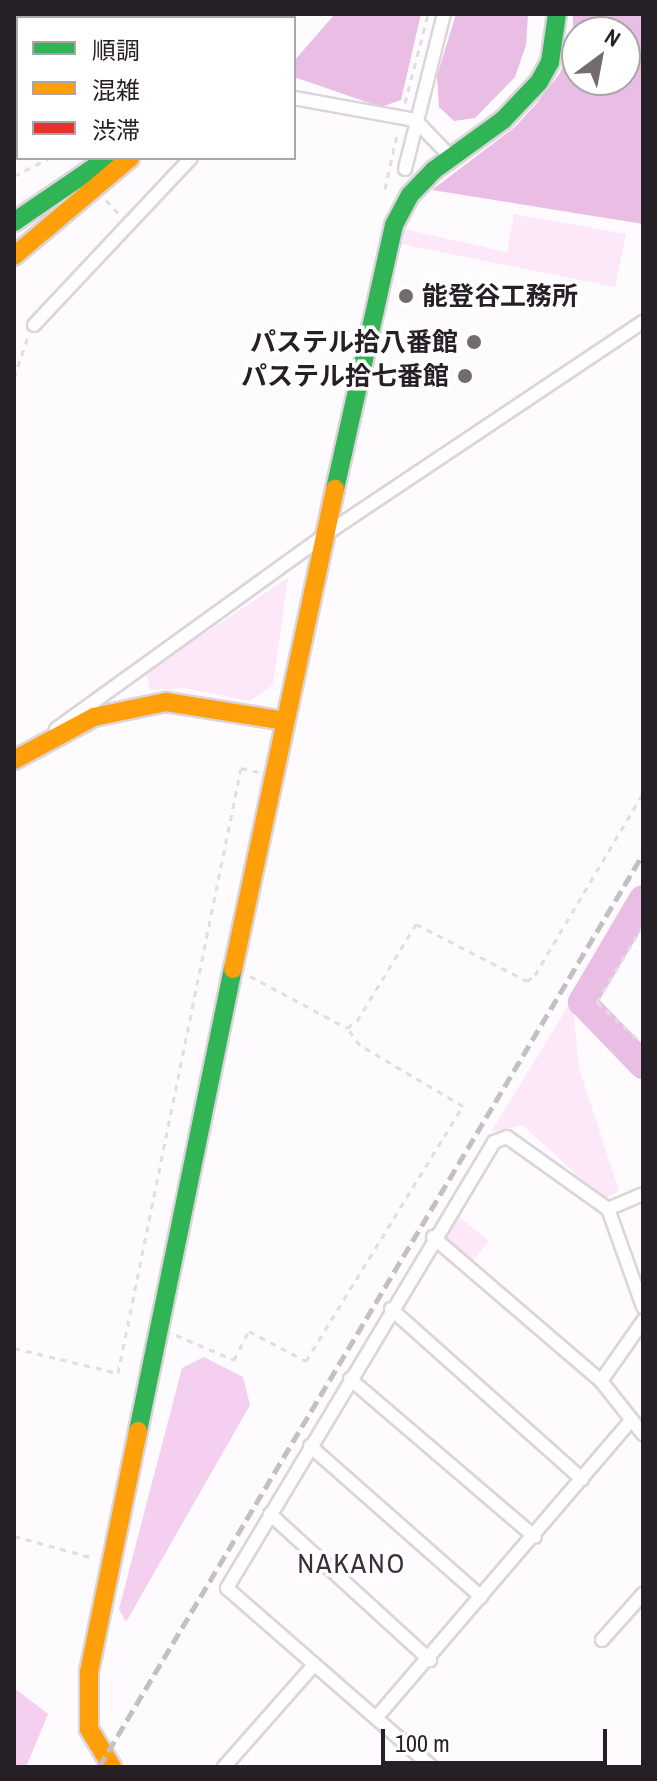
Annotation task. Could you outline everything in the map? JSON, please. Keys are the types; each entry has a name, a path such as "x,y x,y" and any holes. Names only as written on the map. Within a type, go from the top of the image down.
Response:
{"main road":[{"path":"112,1767 89,1729 86,1702 110,1563 236,968 284,721 329,532 394,225 410,195 450,156 503,120 539,82 550,62 557,14"},
{"path":"14,222 104,160"},
{"path":"14,256 128,160"},
{"path":"14,760 94,717 166,702 284,721"}],"street":[{"path":"405,169 444,14"},
{"path":"296,98 415,120 450,156"},
{"path":"34,325 127,222 189,160"},
{"path":"14,760 329,532 643,322"},
{"path":"432,1767 227,1588 433,1237 494,1142 507,1137 608,1209 638,1277 643,1307"},
{"path":"608,1209 643,1194"},
{"path":"433,1237 601,1381 643,1434"},
{"path":"391,1309 582,1479"},
{"path":"601,1381 643,1321"},
{"path":"350,1379 535,1537"},
{"path":"376,1718 430,1660 631,1420"},
{"path":"310,1446 481,1597"},
{"path":"270,1514 430,1660"},
{"path":"602,1640 643,1594"},
{"path":"224,1767 314,1665"}],"path":[{"path":"385,189 428,14"},
{"path":"14,176 45,160"},
{"path":"106,200 127,222"},
{"path":"14,378 21,347 34,325"},
{"path":"14,1348 118,1373 241,768 275,776"},
{"path":"347,1028 357,1021 416,924 518,980 535,975 643,793"},
{"path":"643,925 597,1002 643,1044"},
{"path":"160,1328 234,1360 249,1331 306,1361 463,1106 360,1045 347,1028 236,968"},
{"path":"14,1536 110,1563"}],"shaded area":[{"path":"335,14 421,14 401,100 381,107 296,78 296,59"},
{"path":"456,14 528,14 526,45 515,77 475,118 454,121 439,107 437,76"},
{"path":"573,14 643,14 643,224 432,190 515,127 561,70 561,96 641,96 641,16"},
{"path":"514,214 626,234 615,287 402,244 404,229 507,252"},
{"path":"288,578 273,685 250,701 184,688 150,690 146,672"},
{"path":"572,1000 579,1068 619,1191 604,1199 522,1125 491,1132"},
{"path":"458,1216 489,1241 470,1264 446,1237"},
{"path":"204,1357 243,1377 250,1405 126,1622 119,1609 182,1368"},
{"path":"14,1688 48,1714 26,1767 14,1767"}],"waterway":[{"path":"643,899 582,1002 643,1065"}],"railway":[{"path":"99,1767 643,854"}],"traffic: fast":[{"path":"335,489 394,225 410,195 434,170 503,120 539,82 550,62 557,14"},
{"path":"14,222 105,160"},
{"path":"138,1431 233,969"}],"traffic: slow":[{"path":"14,256 128,160"},
{"path":"233,969 335,489"},
{"path":"14,760 94,717 166,702 284,721"},
{"path":"112,1767 89,1729 89,1672 138,1431"}],"place":[{"name":"能登谷工務所","path":"406,296"},
{"name":"パステル拾八番館","path":"474,342"},
{"name":"パステル拾七番館","path":"465,376"}],"district":[{"name":"NAKANO","path":"352,1563"}]}
